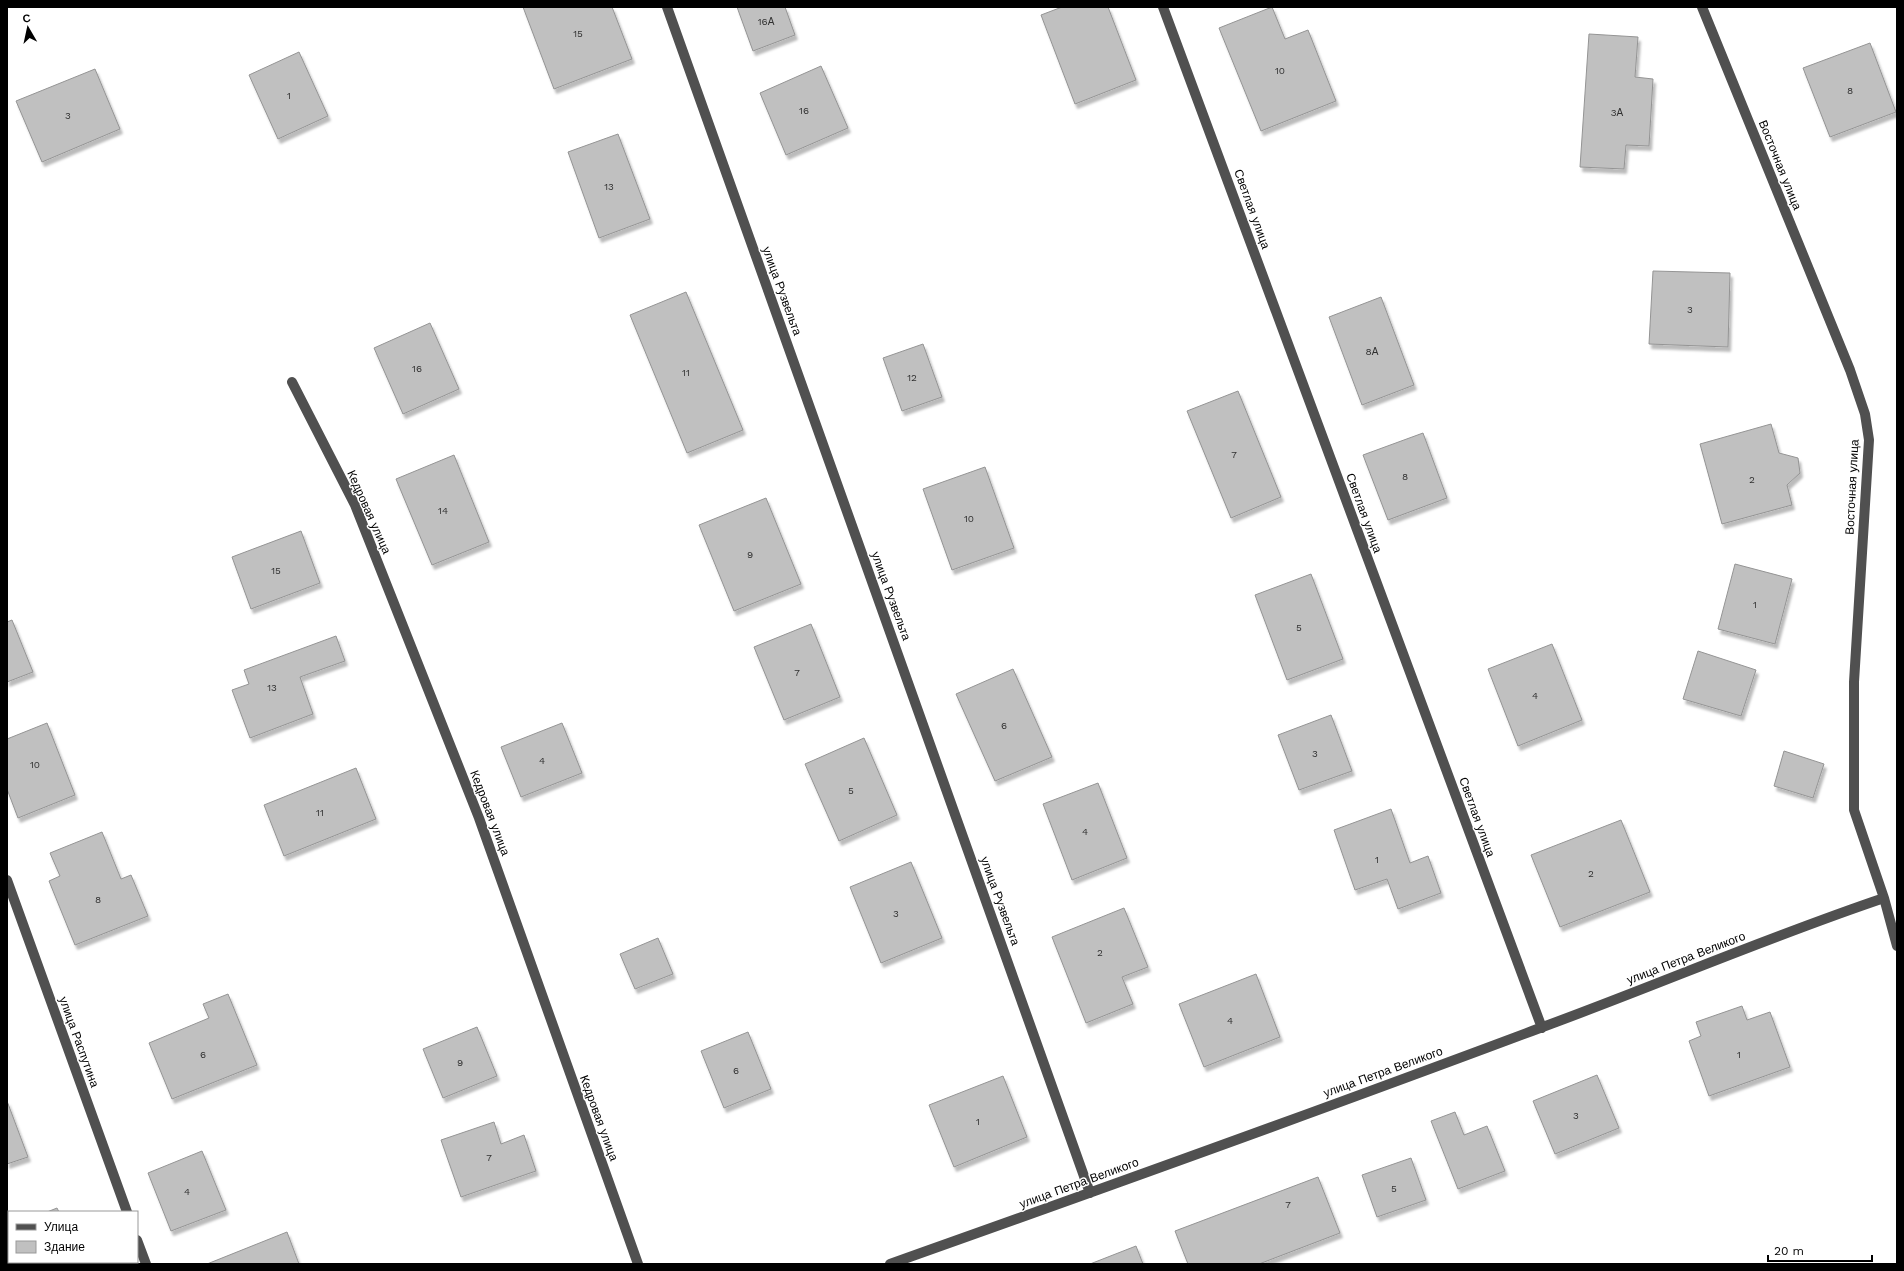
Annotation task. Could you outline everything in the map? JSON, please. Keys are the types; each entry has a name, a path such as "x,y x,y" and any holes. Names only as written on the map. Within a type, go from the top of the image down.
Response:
{"street":[{"name":"улица Рузвельта","path":"667,7 1090,1193"},
{"name":"Светлая улица","path":"1163,7 1542,1028"},
{"name":"Восточная улица","path":"1702,7 1847,363 1865,414 1869,440 1854,682 1854,810 1884,898 1897,946"},
{"name":"Кедровая улица","path":"292,382 355,505 479,818 638,1264"},
{"name":"улица Распутина","path":"7,880 127,1211"},
{"name":"улица Петра Великого","path":"890,1264 1090,1193 1542,1028 1735,954 1806,924 1884,898"},
{"path":"138,1243 146,1264"}],"building":[{"path":"523,7 612,7 632,59 554,89"},
{"path":"737,7 785,7 795,35 753,51"},
{"path":"1062,7 1108,7 1136,80 1075,104 1041,15"},
{"path":"1272,7 1285,39 1308,30 1336,101 1261,131 1219,28"},
{"path":"1589,34 1638,37 1635,77 1653,79 1649,146 1626,145 1624,169 1580,167"},
{"path":"1870,43 1896,112 1830,137 1803,68"},
{"path":"299,52 328,116 278,139 249,75"},
{"path":"821,66 848,128 786,155 760,93"},
{"path":"95,69 120,129 42,162 16,101"},
{"path":"618,134 650,219 599,238 568,152"},
{"path":"1653,271 1730,273 1728,347 1649,344"},
{"path":"686,292 743,430 687,453 630,315"},
{"path":"1381,297 1414,385 1362,405 1329,317"},
{"path":"430,323 459,389 403,414 374,348"},
{"path":"923,344 942,397 902,411 883,358"},
{"path":"1238,391 1281,497 1231,518 1187,411"},
{"path":"1771,424 1779,453 1798,458 1800,473 1787,485 1792,505 1722,524 1700,444"},
{"path":"1423,433 1447,498 1388,520 1363,455"},
{"path":"454,455 489,542 432,565 396,479"},
{"path":"985,467 1014,548 952,570 923,489"},
{"path":"766,498 801,584 734,611 699,525"},
{"path":"301,531 320,583 251,609 232,557"},
{"path":"1735,564 1792,579 1775,644 1718,629"},
{"path":"1311,574 1343,659 1287,680 1255,595"},
{"path":"12,620 33,672 7,682 7,622"},
{"path":"811,624 840,697 784,720 754,647"},
{"path":"336,636 345,661 300,677 313,714 250,738 232,690 249,684 244,670"},
{"path":"1552,644 1582,720 1518,746 1488,669"},
{"path":"1698,651 1756,670 1741,716 1683,699"},
{"path":"1013,669 1052,757 995,781 956,694"},
{"path":"1331,715 1352,771 1299,790 1278,735"},
{"path":"47,723 75,795 18,818 7,789 7,739"},
{"path":"562,723 582,773 521,797 501,747"},
{"path":"864,738 897,815 839,841 805,764"},
{"path":"1784,751 1824,764 1813,798 1774,786"},
{"path":"356,768 376,819 284,856 264,805"},
{"path":"1098,783 1127,858 1072,880 1043,804"},
{"path":"1391,809 1410,863 1428,856 1441,893 1398,909 1387,879 1355,890 1334,830"},
{"path":"1621,820 1650,892 1560,927 1531,855"},
{"path":"102,832 121,879 131,875 148,916 75,945 49,881 60,876 50,853"},
{"path":"911,862 942,938 881,963 850,887"},
{"path":"1124,908 1148,967 1122,977 1133,1004 1086,1023 1052,937"},
{"path":"658,938 673,974 635,989 620,954"},
{"path":"1256,974 1280,1037 1204,1067 1179,1004"},
{"path":"228,994 257,1065 172,1099 149,1043 209,1018 203,1004"},
{"path":"1742,1006 1747,1020 1770,1012 1790,1067 1709,1096 1689,1041 1701,1036 1696,1022"},
{"path":"477,1027 497,1076 443,1098 423,1049"},
{"path":"748,1032 771,1089 724,1108 701,1051"},
{"path":"1597,1075 1619,1128 1555,1154 1533,1101"},
{"path":"1003,1076 1027,1137 954,1167 929,1105"},
{"path":"7,1101 28,1157 7,1164"},
{"path":"1455,1112 1464,1135 1487,1126 1505,1171 1458,1189 1431,1121"},
{"path":"494,1122 501,1144 524,1135 536,1171 461,1197 441,1140"},
{"path":"202,1151 226,1210 171,1231 148,1173"},
{"path":"1411,1158 1426,1200 1377,1217 1362,1175"},
{"path":"1318,1177 1340,1233 1259,1264 1188,1264 1175,1231"},
{"path":"57,1208 58,1211 50,1211"},
{"path":"7,1226 8,1226 8,1241"},
{"path":"287,1232 299,1264 207,1264"},
{"path":"1136,1246 1143,1264 1090,1264"},
{"path":"16,1263 78,1264 17,1264"}]}
